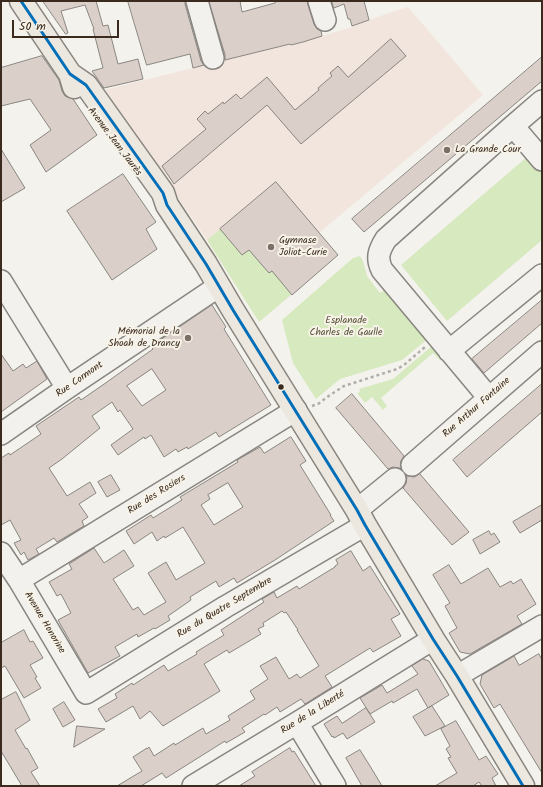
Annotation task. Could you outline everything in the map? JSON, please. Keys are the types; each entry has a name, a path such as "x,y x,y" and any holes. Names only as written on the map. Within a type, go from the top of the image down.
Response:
{"main road":[{"name":"Avenue Jean Jaurès","path":"21,1 70,74 75,90 116,147 153,194 167,205 206,264 523,786"}],"street":[{"path":"197,1 213,58"},
{"path":"489,398 382,270 379,264 380,249 386,239 542,101"},
{"path":"513,126 542,160"},
{"path":"443,344 542,275"},
{"path":"1,281 66,388"},
{"name":"Rue Cormont","path":"1,434 66,388 218,286"},
{"name":"Rue Arthur Fontaine","path":"412,465 542,352"},
{"name":"Rue des Rosiers","path":"19,580 296,410"},
{"path":"361,517 395,478"},
{"name":"Rue du Quatre Septembre","path":"86,693 225,607 361,517"},
{"name":"Avenue Honorine","path":"1,553 19,580 86,693"},
{"path":"457,676 542,626"},
{"name":"Rue de la Liberté","path":"192,786 433,639"},
{"path":"297,723 335,786"}],"path":[{"path":"296,410 318,404 344,386 397,369 443,344"}],"shaded area":[{"path":"408,7 483,95 319,233 220,229 207,240 104,90 303,42 352,27"}],"green space":[{"path":"542,144 542,240 447,321 401,265"},
{"name":"Gymnase Joliot-Curie","path":"276,182 338,255 259,322 207,240"},
{"name":"Esplanade Charles de Gaulle","path":"360,256 367,276 380,293 387,288 429,338 402,360 340,379 316,399 293,363 282,320 353,258"},
{"path":"435,345 445,356 440,360 433,353 381,398 387,406 383,410 372,397 365,403 357,393 360,392 359,389 393,379"}],"building":[{"path":"43,1 96,1 103,26 108,25 118,64 138,59 143,79 104,88 92,71 103,68 94,29 85,5 61,11 68,33 66,34"},
{"path":"128,1 185,1 201,61 204,65 193,68 190,54 147,65"},
{"path":"209,1 240,1 242,12 275,3 277,1 307,1 314,24 317,29 321,31 322,36 291,45 225,60 225,55"},
{"path":"332,1 364,1 369,20 352,26 350,19 348,19 344,4 334,8"},
{"path":"391,39 406,56 301,144 267,105 174,184 162,166 206,129 197,119 205,111 208,114 236,94 241,99 267,77 295,110 319,90 318,88 332,76 330,73 338,66 348,77"},
{"path":"42,56 59,80 65,96 73,99 97,135 46,172 30,145 51,130 30,99 1,106 1,68"},
{"name":"La Grande Cour","path":"542,57 542,81 364,232 352,219"},
{"path":"1,149 25,188 1,202"},
{"path":"123,174 156,222 146,229 157,249 112,280 67,211"},
{"name":"Gymnase Joliot-Curie","path":"276,182 338,255 292,295 272,271 269,273 249,250 242,255 220,229"},
{"path":"542,300 542,323 484,373 472,359"},
{"path":"212,305 226,327 224,329 271,405 219,437 216,432 188,449 187,447 178,452 176,449 164,457 151,435 145,439 144,437 118,455 111,445 133,429 120,410 118,412 112,402 92,416 100,428 49,468 67,496 90,482 96,493 79,504 88,517 82,521 84,526 57,542 54,538 36,549 39,554 28,560 24,552 21,555 14,543 21,540 10,520 1,525 1,458 9,453 10,455 41,434 36,426 79,397 81,400 153,349 152,348 159,343 158,342","holes":["152,369 166,390 142,406 127,386"]},
{"path":"1,354 13,371 23,364 26,368 37,361 47,379 1,412"},
{"path":"542,384 542,412 467,477 453,460"},
{"path":"352,394 404,456 401,461 401,469 393,467 388,469 336,408"},
{"path":"291,437 306,461 300,465 334,521 237,583 234,578 219,587 216,581 190,597 191,600 168,616 170,620 138,637 137,634 115,647 120,656 88,673 58,620 71,613 61,594 57,596 49,582 72,569 69,564 94,548 104,563 124,550 134,566 113,579 133,610 138,607 144,615 166,602 148,573 166,562 176,580 205,563 183,527 157,541 152,532 134,544 126,531 151,515 153,518 182,500 180,497 260,447 264,453","holes":["228,483 243,507 214,525 201,505 210,499 208,495"]},
{"path":"420,474 469,532 452,545 403,488 406,483 406,475 414,477"},
{"path":"111,475 120,490 107,497 98,482"},
{"path":"542,505 542,520 520,533 513,522"},
{"path":"489,531 491,535 494,533 500,542 480,554 473,540"},
{"path":"351,551 363,571 370,566 400,614 391,619 401,636 373,652 370,648 325,676 332,687 305,704 301,699 280,712 277,707 242,728 245,732 226,743 225,741 166,778 162,773 141,786 117,786 142,771 133,757 147,748 149,747 154,756 174,743 175,745 203,728 206,734 230,720 228,716 255,699 250,691 268,679 260,666 276,657 289,679 297,674 300,678 319,666 286,612 284,613 282,611 263,623 264,626 258,629 261,634 229,653 227,650 204,664 220,691 163,726 150,711 140,719 133,706 106,722 98,709 117,698 115,694 132,683 133,685 164,665 168,671 197,654 196,652 224,635 221,630 264,602 262,599 274,592 277,598 297,586 299,589 335,567 338,564 336,560"},
{"path":"449,565 461,584 488,568 500,587 511,581 513,584 521,579 536,604 517,616 522,624 470,654 460,652 449,633 457,628 445,606 450,603 433,575"},
{"path":"24,630 30,642 33,641 43,658 30,665 41,688 24,698 5,666 1,668 1,643"},
{"path":"539,654 542,660 542,773 500,704 494,708 480,684 482,675 514,656 519,665"},
{"path":"423,659 429,661 449,695 428,708 417,689 370,714 360,698 382,685 387,693 418,674 412,666"},
{"path":"16,692 30,720 15,730 38,768 31,772 40,786 22,786 1,751 1,700"},
{"path":"64,702 75,720 63,727 53,709"},
{"path":"432,706 445,726 425,736 413,717"},
{"path":"366,708 375,722 347,739 343,733 334,738 333,736 332,737 324,724 337,716 342,723"},
{"path":"456,721 479,760 486,756 498,774 492,778 496,786 482,786 479,782 473,786 435,786 457,773 448,758 451,757 446,749 450,746 441,729"},
{"path":"77,726 105,729 74,747"},
{"path":"290,748 292,752 294,751 316,786 239,786 255,776 252,772"},
{"path":"360,750 382,786 362,786 346,758"}],"transit line":[{"path":"21,1 70,74 86,85 163,193 167,205 206,264 357,510 433,639 523,786"}],"place":[{"name":"La Grande Cour","path":"447,150"},
{"name":"Gymnase Joliot-Curie","path":"271,247"},
{"name":"Mémorial de la Shoah de Drancy","path":"188,338"}]}
